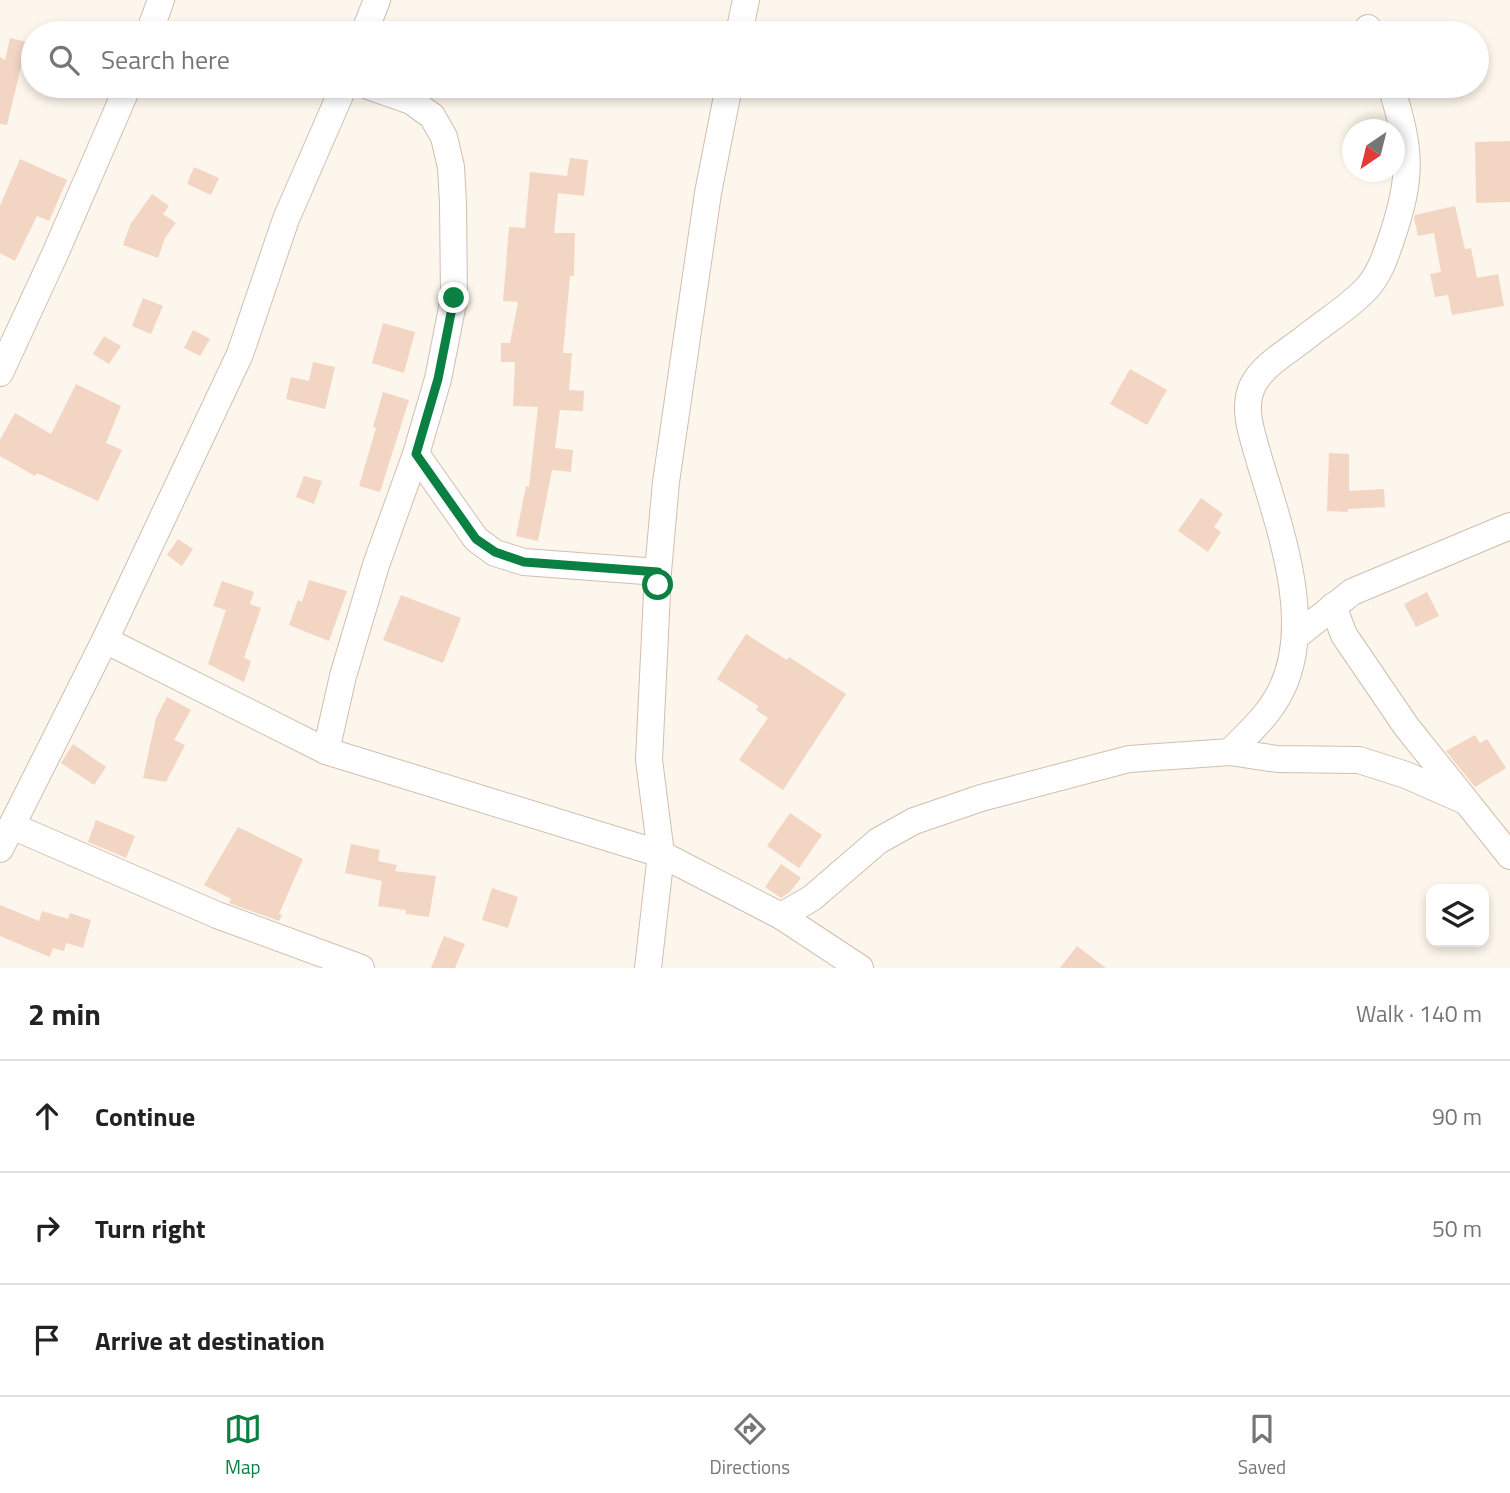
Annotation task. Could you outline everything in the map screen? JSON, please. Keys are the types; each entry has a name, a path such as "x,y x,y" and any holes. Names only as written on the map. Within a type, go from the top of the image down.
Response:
{"street":[{"path":"153,21 161,0"},
{"path":"369,21 377,0"},
{"path":"742,21 746,0"},
{"path":"0,373 123,98"},
{"path":"339,98 286,219 240,354 105,640 6,837 361,968"},
{"path":"326,751 343,676 376,565 416,454 438,379 454,298 451,167 444,138 432,116 402,98"},
{"path":"648,968 661,854 649,760 658,572 666,482 708,193 727,98"},
{"path":"1230,752 1268,713 1280,694 1292,664 1295,637 1293,595 1286,556 1247,412 1252,386 1269,366 1367,289 1381,269 1408,182 1404,127 1395,98"},
{"path":"416,454 476,539 495,552 524,562 658,572"},
{"path":"1295,637 1352,592 1510,526"},
{"path":"1333,606 1344,635 1406,726 1510,856"},
{"path":"105,640 326,751 661,854 781,916 860,968"},
{"path":"781,916 812,898 878,841 914,821 981,798 1129,759 1230,752 1277,759 1359,760 1406,775 1465,801"}],"building":[{"path":"10,38 21,41 21,67 7,125 0,124 0,57 5,60"},
{"path":"1510,141 1510,202 1476,203 1475,142"},
{"path":"570,158 588,160 584,196 558,193 554,233 575,233 574,276 570,276 563,353 572,353 569,390 584,391 583,411 560,410 555,448 573,450 571,472 552,470 538,541 516,536 526,486 529,487 538,407 513,406 515,362 501,362 501,343 510,343 518,302 503,301 509,227 525,228 530,172 567,176"},
{"path":"20,159 67,180 49,221 37,216 15,261 0,253 0,206"},
{"path":"194,167 219,178 211,195 187,184"},
{"path":"152,194 169,206 163,214 176,223 165,238 158,258 123,245 130,225"},
{"path":"1455,206 1465,249 1471,248 1477,278 1498,274 1504,306 1452,315 1448,295 1435,297 1430,274 1441,272 1434,233 1418,236 1414,218 1415,215"},
{"path":"143,298 163,306 151,334 132,326"},
{"path":"383,323 415,332 404,373 372,363"},
{"path":"193,330 210,339 200,356 184,348"},
{"path":"104,336 121,346 109,364 93,354"},
{"path":"313,362 335,367 325,409 286,399 291,377 309,381"},
{"path":"1130,369 1167,390 1147,425 1110,404"},
{"path":"76,384 121,406 106,443 122,450 98,501 37,473 35,476 0,456 0,440 15,413 51,434"},
{"path":"383,392 409,400 380,492 359,486 376,428 373,427"},
{"path":"1329,453 1349,454 1349,491 1384,489 1385,507 1348,509 1348,512 1327,511"},
{"path":"304,476 322,481 314,504 296,497"},
{"path":"1201,498 1223,514 1214,527 1221,532 1208,552 1178,531"},
{"path":"178,539 193,549 182,566 167,555"},
{"path":"309,580 347,591 329,641 289,625 298,600 302,602"},
{"path":"222,581 254,592 250,604 261,608 244,658 251,661 244,682 208,664 226,610 213,606"},
{"path":"1427,592 1439,616 1416,627 1404,604"},
{"path":"401,595 461,618 443,663 383,640"},
{"path":"746,634 787,660 789,657 846,694 783,790 739,760 768,718 756,710 758,706 717,679"},
{"path":"167,697 191,710 174,740 185,745 166,782 143,778 156,718"},
{"path":"1475,735 1480,743 1487,739 1506,768 1475,787 1446,751"},
{"path":"73,744 106,767 94,785 61,763"},
{"path":"790,813 822,835 799,868 767,846"},
{"path":"96,820 135,836 126,858 88,842"},
{"path":"238,827 303,859 279,914 282,915 279,921 229,903 231,899 204,885"},
{"path":"351,844 380,850 378,861 397,865 395,871 436,876 429,917 378,906 382,881 345,873"},
{"path":"781,864 801,878 790,892 781,898 765,887"},
{"path":"492,888 518,897 508,928 482,920"},
{"path":"0,905 39,921 42,911 68,919 70,913 91,920 83,948 66,943 64,951 53,948 50,957 0,936"},
{"path":"444,936 465,944 455,968 431,968"},
{"path":"1077,946 1106,968 1060,968"}],"route":[{"path":"454,298 438,379 416,454 476,539 495,552 524,562 658,572 658,585"}]}
